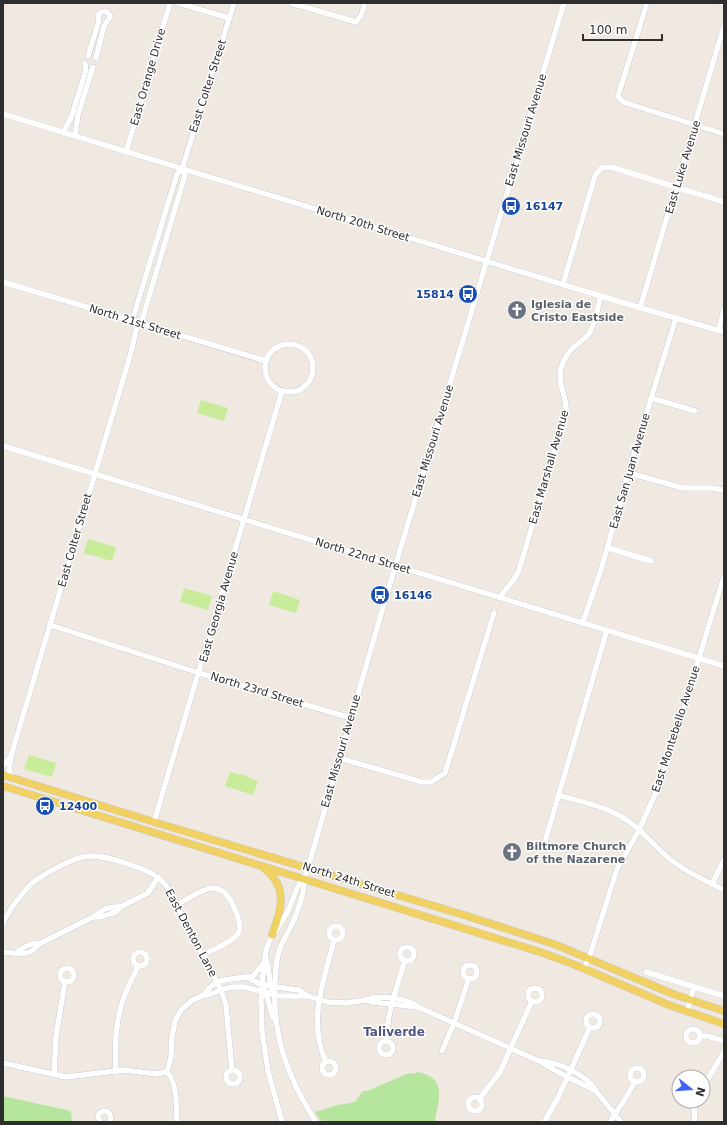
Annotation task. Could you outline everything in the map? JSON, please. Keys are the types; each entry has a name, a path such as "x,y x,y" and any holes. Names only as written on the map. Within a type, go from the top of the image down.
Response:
{"main road":[{"name":"North 24th Street","path":"3,774 154,822 560,945 690,1000 724,1011"},
{"name":"North 24th Street","path":"3,786 545,954 686,1012 724,1024"},
{"path":"260,866 274,879 281,896 280,913 272,935"},
{"path":"460,927 464,915"}],"street":[{"name":"East Orange Drive","path":"126,152 170,3"},
{"path":"178,3 229,18"},
{"name":"East Colter Street","path":"13,778 9,773 11,756 132,349 137,323 177,174 182,169 234,3"},
{"path":"291,3 299,4 356,22 361,16 365,3"},
{"name":"East Missouri Avenue","path":"304,879 395,566 564,3"},
{"path":"648,3 618,96 623,102 724,134"},
{"path":"63,132 72,115 86,70 85,60 88,56 98,24 99,13 105,10 110,14 110,17 104,26 96,58 97,63 93,67 78,115 75,136"},
{"name":"East Luke Avenue","path":"640,308 724,26"},
{"path":"88,56 93,56 96,58"},
{"path":"85,64 93,67"},
{"name":"North 20th Street","path":"3,114 487,262 724,332"},
{"path":"563,284 595,176 601,168 611,167 724,202"},
{"name":"East Colter Street","path":"137,323 185,175 182,169"},
{"name":"North 21st Street","path":"3,282 137,323 266,360"},
{"name":"East Marshall Avenue","path":"500,597 515,578 519,570 566,413 567,403 560,384 563,363 572,348 590,334 601,296"},
{"path":"718,330 724,310"},
{"name":"East San Juan Avenue","path":"583,622 608,548 651,398 676,318"},
{"path":"291,344 298,346 310,357 312,372 309,380 298,390 290,392 282,391 275,388 266,376 266,360 276,348 291,344"},
{"name":"East Georgia Avenue","path":"154,822 282,391"},
{"path":"651,398 695,411"},
{"name":"North 22nd Street","path":"3,446 724,666"},
{"path":"629,473 683,488 711,488 724,490"},
{"path":"608,548 651,561"},
{"name":"East Montebello Avenue","path":"584,969 617,869 639,830 662,779 724,576"},
{"path":"339,758 418,782 431,782 445,773 494,613"},
{"name":"North 23rd Street","path":"50,626 199,673 351,718"},
{"path":"544,845 608,630"},
{"name":"East Colter Street","path":"3,766 11,756"},
{"path":"558,795 610,811 624,818 679,866 724,890"},
{"path":"3,924 12,907 36,880 68,863 88,856 105,858 146,870 158,877 148,893 120,907 105,909 93,917 39,944 35,950 22,955 3,952"},
{"path":"712,884 724,860"},
{"name":"East Denton Lane","path":"158,877 166,886 221,990"},
{"path":"277,1028 262,984 264,963 272,935 288,911 299,884 304,879"},
{"path":"273,987 277,954 294,920 304,886 304,879"},
{"path":"177,906 212,888 221,890 229,899 240,922 239,932 233,939 203,955"},
{"path":"326,1062 318,1038 317,1017 319,1000 334,940"},
{"path":"266,954 277,954"},
{"path":"266,954 273,987 274,1011 280,1047 286,1066 314,1122"},
{"path":"386,1041 386,1026 405,960"},
{"path":"204,995 207,990 225,979 253,976 264,963"},
{"path":"116,1071 115,1046 118,1020 123,999 138,966"},
{"path":"646,972 724,996"},
{"path":"247,977 273,987 295,989 304,992 308,996"},
{"path":"442,1051 454,1023 469,978"},
{"path":"54,1074 56,1037 65,982"},
{"path":"167,1072 171,1057 172,1037 175,1021 181,1010 191,1001 204,995 227,988 244,987 264,991 274,995 308,996 319,1000 336,1003 366,1000 372,1002 392,1001 418,1008 539,1061 596,1091"},
{"path":"686,1012 694,987"},
{"path":"221,990 226,1005 232,1070"},
{"path":"264,991 262,1031 272,1092 282,1122"},
{"path":"480,1099 495,1080 532,1001"},
{"path":"544,1122 558,1098 590,1027"},
{"path":"700,1036 706,1036 724,1041"},
{"path":"711,1074 724,1052"},
{"path":"539,1061 547,1061 571,1071 587,1080 594,1086 596,1091 621,1122"},
{"path":"3,1063 72,1077 116,1071 156,1074 167,1072"},
{"path":"167,1072 172,1077 175,1086 178,1122"},
{"path":"610,1122 627,1096 634,1081"},
{"path":"694,1109 695,1122"},
{"path":"100,1122 98,1116 100,1112 104,1110 110,1113 110,1122"}],"green space":[{"path":"201,400 228,408 224,421 197,413"},
{"path":"88,539 116,547 112,561 84,553"},
{"path":"184,588 212,596 208,610 180,602"},
{"path":"273,591 300,600 296,613 269,605"},
{"path":"29,755 56,763 52,777 24,769"},
{"path":"230,772 242,774 258,781 253,795 225,786"},
{"path":"418,1072 427,1075 437,1084 439,1097 435,1120 438,1122 322,1122 315,1112 338,1105 355,1102 363,1091 367,1091 409,1073 414,1074"},
{"path":"3,1096 71,1111 72,1122 3,1122"}],"place":[{"name":"16147","path":"511,206"},
{"name":"15814","path":"468,294"},
{"name":"Iglesia de Cristo Eastside","path":"517,310"},
{"name":"16146","path":"380,595"},
{"name":"12400","path":"45,806"},
{"name":"Biltmore Church of the Nazarene","path":"512,852"}],"district":[{"name":"Taliverde","path":"394,1032"}]}
